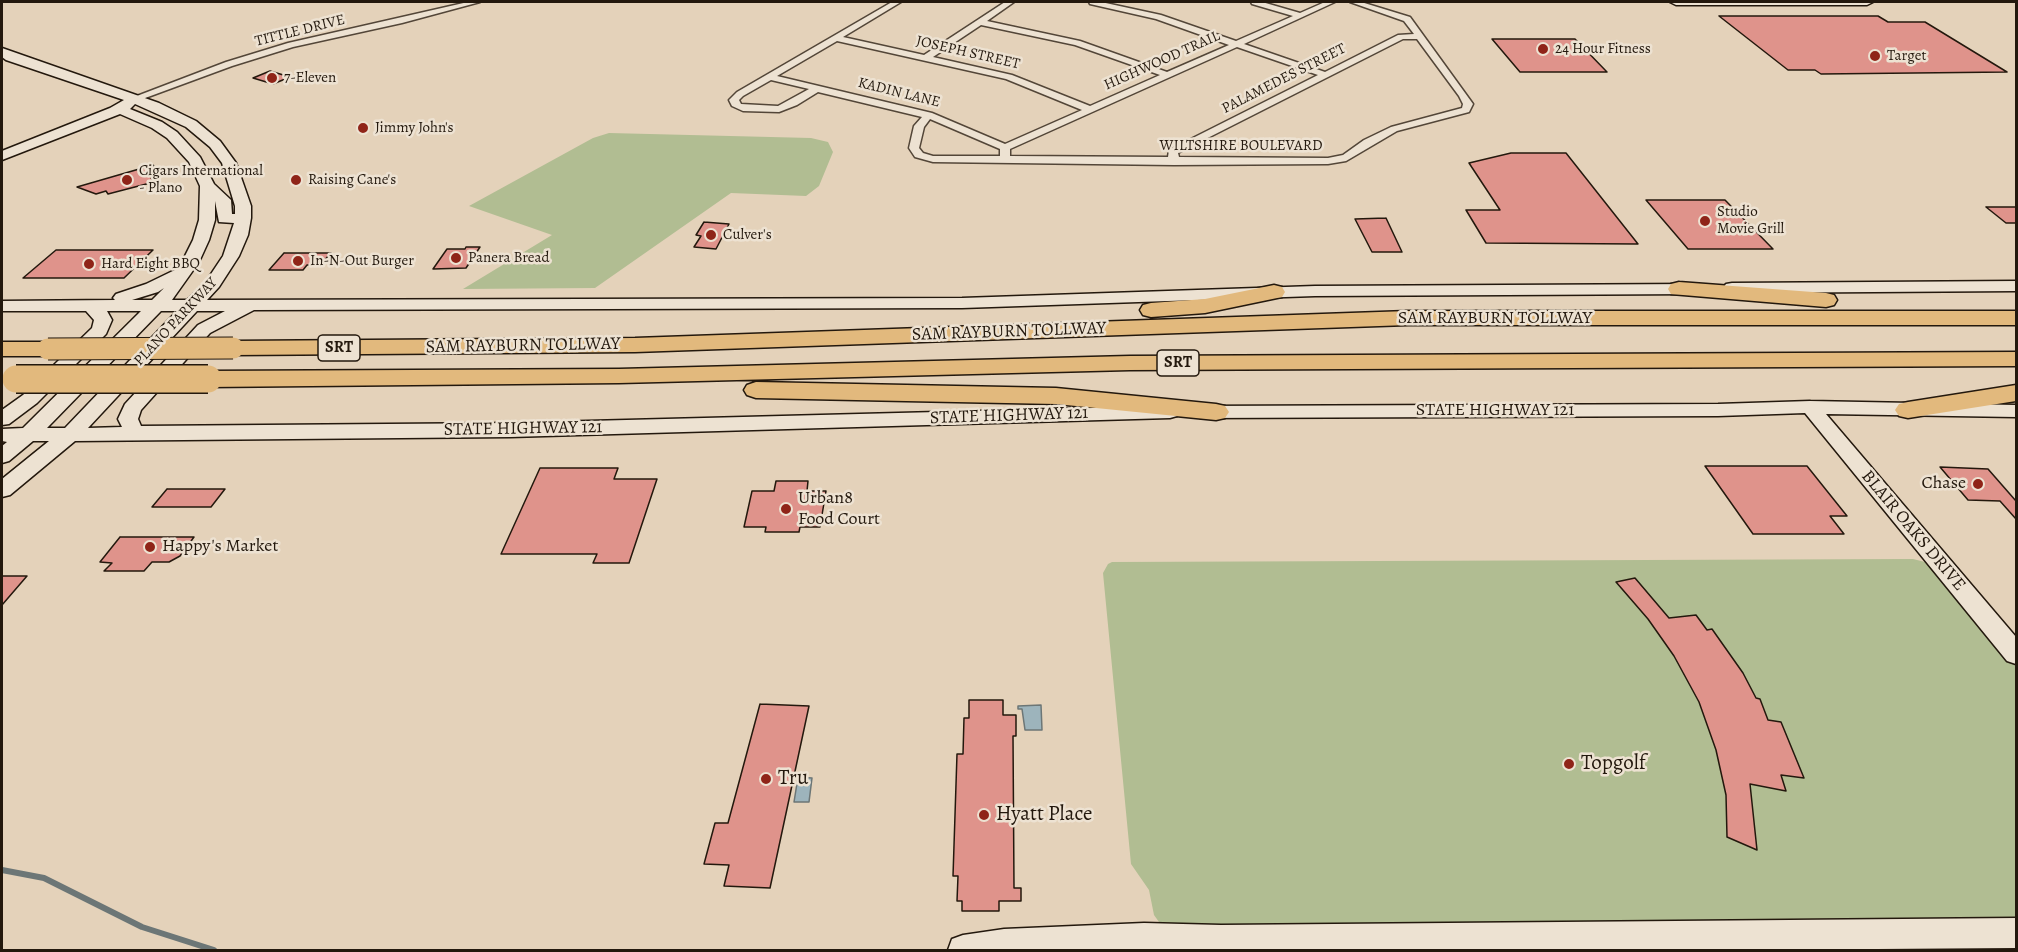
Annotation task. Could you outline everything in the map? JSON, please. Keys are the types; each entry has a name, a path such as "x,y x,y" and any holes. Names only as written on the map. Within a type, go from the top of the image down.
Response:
{"highway":[{"path":"1679,289 1798,300 2016,303"},
{"path":"635,345 846,321 1022,318 1161,310 1205,306 1274,292"},
{"name":"SAM RAYBURN TOLLWAY","path":"2,349 635,345 1408,318 2016,318"},
{"name":"SAM RAYBURN TOLLWAY","path":"9,380 642,375 1130,363 2016,359"},
{"path":"339,379 439,392 542,395 758,390 1056,396 1216,412"},
{"path":"1908,410 2016,393"}],"main road":[{"path":"1676,2 1867,2"},
{"name":"PLANO PARKWAY","path":"2,52 10,57 134,99 191,124 215,144 233,174 243,206 240,235 231,256 213,283 70,434 2,490"},
{"path":"2,146 134,99"},
{"name":"PLANO PARKWAY","path":"2,456 29,434 172,290 201,240 207,220 208,186 195,160 172,135 157,125 110,106"},
{"path":"2,156 110,106"},
{"path":"208,186 223,200 225,219 243,218"},
{"path":"89,305 143,292 186,269"},
{"path":"213,283 217,294 226,297 280,304"},
{"path":"2,306 962,303 1274,292 2016,286"},
{"path":"147,434 133,430 128,419 132,408 204,329 224,317 247,308 280,304"},
{"path":"2,419 30,399 100,330 103,320 101,315 89,305"},
{"name":"STATE HIGHWAY 121","path":"2,435 499,430 1058,414 1216,412 1718,410 1810,407 2016,411"},
{"name":"BLAIR OAKS DRIVE","path":"1810,407 2016,654"},
{"path":"963,951 1004,944 1144,944 1245,940 1775,942 2016,933"}],"street":[{"name":"TITTLE DRIVE","path":"134,99 229,64 291,45 476,2"},
{"path":"817,88 794,103 779,109 748,109 735,103 734,100 740,94 897,2"},
{"path":"926,58 1010,2"},
{"path":"1093,2 1120,4 1325,75"},
{"path":"1255,2 1299,15"},
{"name":"HIGHWOOD TRAIL","path":"1005,148 1331,2"},
{"name":"WILTSHIRE BOULEVARD","path":"928,115 919,126 914,148 919,155 938,159 1174,162 1336,161 1346,158 1368,142 1394,129 1463,112 1468,107 1466,100 1406,18 1354,2"},
{"path":"980,22 1077,43 1167,75"},
{"name":"PALAMEDES STREET","path":"1174,162 1173,152 1401,37 1420,36"},
{"name":"JOSEPH STREET","path":"835,38 1018,80 1090,110"},
{"name":"KADIN LANE","path":"770,77 945,120 1005,148"},
{"path":"1005,148 1005,160"}],"green space":[{"path":"609,133 811,138 828,142 833,152 819,186 806,196 731,193 595,288 463,289 552,235 469,206 593,138"},
{"name":"Topgolf","path":"1913,559 1935,568 2016,665 2016,925 1180,930 1159,922 1154,915 1149,890 1131,864 1103,573 1108,564 1112,562"}],"water":[{"path":"1041,705 1042,730 1025,730 1022,709 1018,709 1018,706"},
{"path":"798,777 812,778 809,802 794,802"}],"building":[{"name":"Target","path":"1719,16 1878,16 1888,22 1925,22 2007,72 1821,74 1815,70 1788,70"},
{"name":"24 Hour Fitness","path":"1492,39 1575,39 1607,72 1520,72"},
{"name":"7-Eleven","path":"270,71 290,77 273,84 253,78"},
{"path":"1511,153 1566,153 1638,244 1486,243 1466,210 1500,210 1469,163"},
{"name":"Cigars International - Plano","path":"153,165 160,175 151,178 154,182 108,194 106,191 96,194 77,187"},
{"name":"Studio Movie Grill","path":"1646,200 1725,200 1773,249 1688,249"},
{"path":"1986,207 2016,207 2016,223 2006,223"},
{"path":"1386,218 1402,252 1372,252 1355,219"},
{"name":"Culver's","path":"704,222 729,224 716,249 694,247 701,236 696,235"},
{"name":"Panera Bread","path":"466,247 480,247 466,268 433,269 447,249 465,249"},
{"name":"Hard Eight BBQ","path":"56,250 153,250 124,278 23,278"},
{"name":"In-N-Out Burger","path":"284,253 331,253 320,265 307,265 303,270 269,270"},
{"path":"1705,466 1807,466 1847,516 1830,516 1844,534 1753,534"},
{"name":"Chase","path":"1940,467 1988,469 2016,501 2016,519 2000,501 1968,500"},
{"path":"540,468 618,468 614,479 657,479 629,563 593,563 597,554 501,554"},
{"name":"Urban8 Food Court","path":"776,481 808,481 807,491 826,491 820,527 800,527 799,532 765,532 766,527 744,527 752,491 774,491"},
{"path":"167,489 225,489 211,507 152,507"},
{"name":"Happy's Market","path":"120,537 194,537 180,556 169,562 152,562 144,571 104,571 112,563 100,562"},
{"path":"2,576 27,576 2,605"},
{"path":"1635,578 1669,618 1696,615 1707,630 1712,629 1743,673 1756,698 1760,699 1768,720 1781,722 1804,778 1781,775 1786,791 1750,784 1757,850 1727,837 1726,795 1716,750 1699,702 1674,656 1648,619 1616,582"},
{"name":"Hyatt Place","path":"969,700 1003,700 1003,715 1016,715 1016,736 1013,736 1014,888 1021,888 1021,901 999,901 999,911 962,911 962,901 957,901 958,876 953,876 957,754 963,754 964,718 969,718"},
{"name":"Tru","path":"760,704 809,706 770,888 724,886 729,865 704,864 715,823 728,823"}],"waterway":[{"path":"2,870 44,878 142,927 214,950"}],"place":[{"name":"24 Hour Fitness","path":"1543,49"},
{"name":"Target","path":"1875,56"},
{"name":"7-Eleven","path":"272,78"},
{"name":"Jimmy John's","path":"363,128"},
{"name":"Cigars International - Plano","path":"127,180"},
{"name":"Raising Cane's","path":"296,180"},
{"name":"Studio Movie Grill","path":"1705,221"},
{"name":"Culver's","path":"711,235"},
{"name":"Panera Bread","path":"456,258"},
{"name":"In-N-Out Burger","path":"298,261"},
{"name":"Hard Eight BBQ","path":"89,264"},
{"name":"Chase","path":"1978,484"},
{"name":"Urban8 Food Court","path":"786,509"},
{"name":"Happy's Market","path":"150,547"},
{"name":"Topgolf","path":"1569,764"},
{"name":"Tru","path":"766,779"},
{"name":"Hyatt Place","path":"984,815"}]}
